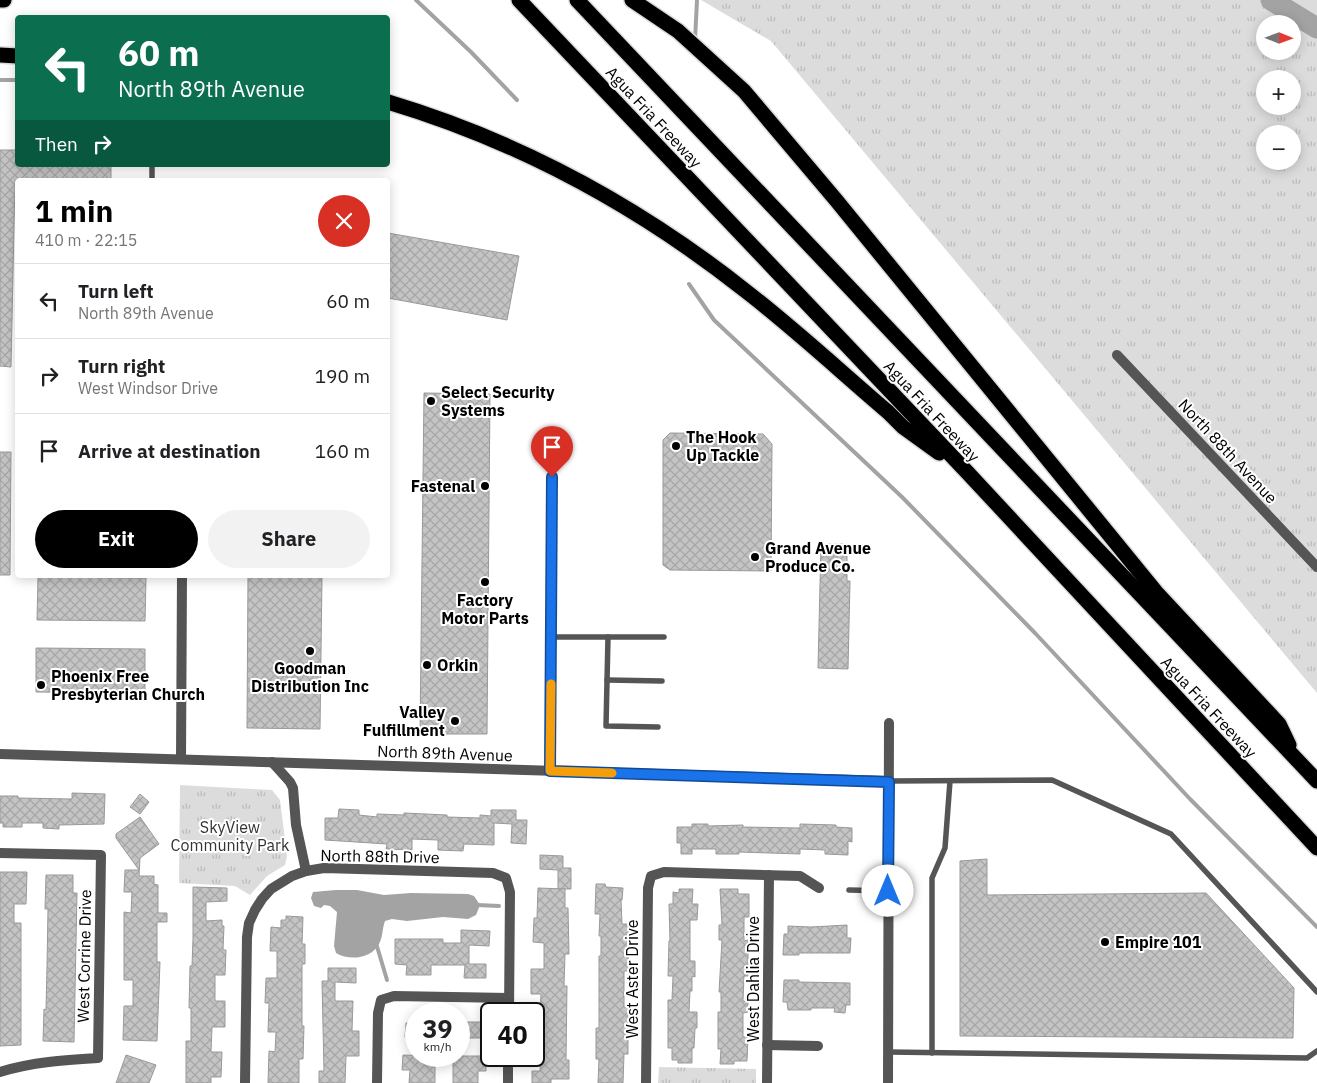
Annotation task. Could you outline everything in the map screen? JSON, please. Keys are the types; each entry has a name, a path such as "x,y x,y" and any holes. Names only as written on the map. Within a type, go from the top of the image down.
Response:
{"highway":[{"name":"Agua Fria Freeway","path":"520,0 967,472 1317,848"},
{"name":"Agua Fria Freeway","path":"577,0 1317,781"},
{"path":"632,0 678,31 744,91 836,200 1156,592 1279,724 1297,760"},
{"path":"0,55 15,56"},
{"path":"390,103 499,142 570,176 649,222 748,292 903,427 967,472"}],"street":[{"name":"North 88th Avenue","path":"1117,355 1317,567"},
{"path":"550,771 552,477"},
{"path":"181,760 182,578"},
{"path":"888,1083 889,723"},
{"name":"North 89th Avenue","path":"0,754 889,782"},
{"path":"272,762 293,788 296,825 306,871"},
{"name":"West Corrine Drive","path":"0,853 100,855 98,1058 38,1063 0,1072"},
{"name":"North 88th Drive","path":"245,1083 247,937 250,923 262,900 280,882 306,871 339,868 493,873 506,878 510,892 509,998"},
{"name":"West Aster Drive","path":"646,1083 648,888 651,876 664,872 769,875"},
{"path":"769,875 800,876 819,888"},
{"name":"West Dahlia Drive","path":"767,1083 769,875"},
{"path":"377,1083 378,1013 381,1000 394,996 509,998 509,1002"},
{"path":"768,1045 818,1046"},
{"path":"508,1067 508,1083"}],"lane":[{"path":"551,636 664,637"},
{"path":"608,637 606,726 658,726"},
{"path":"607,680 662,681"},
{"path":"932,1053 932,878 945,848 950,780"},
{"path":"889,782 1052,780 1170,834 1317,992"},
{"path":"849,890 888,891"},
{"path":"888,1052 1307,1058 1317,1051"}],"green space":[{"path":"701,0 1317,0 1317,693 771,41"},
{"name":"SkyView Community Park","path":"180,785 272,790 280,800 287,856 285,865 267,876 250,895 235,886 179,883"},
{"path":"659,1067 756,1069 756,1083 658,1083"}],"shaded area":[{"path":"357,890 384,895 411,893 468,894 474,896 480,905 476,915 468,919 443,917 407,921 392,919 385,921 380,941 375,949 365,956 353,958 336,953 334,946 337,912 330,906 324,905 321,908 314,906 311,898 313,892"}],"building":[{"path":"0,150 15,150 15,167 111,167 111,178 15,178 11,367 0,366"},
{"path":"390,233 519,256 507,320 390,298"},
{"path":"424,393 490,394 487,734 420,734"},
{"path":"670,433 763,434 772,444 771,571 670,570 663,565 663,440"},
{"path":"0,452 11,452 10,575 0,575"},
{"path":"821,544 847,544 847,581 850,581 848,669 818,668"},
{"path":"38,578 146,578 145,621 37,620"},
{"path":"248,578 322,578 320,729 247,728"},
{"path":"36,648 145,649 145,693 36,692"},
{"path":"72,793 105,794 104,824 59,825 59,829 43,828 43,823 22,823 22,827 3,827 3,823 0,823 0,796 72,799"},
{"path":"140,794 149,802 140,814 130,807"},
{"path":"339,809 359,810 359,815 377,817 377,814 404,815 404,813 480,818 480,815 491,816 491,810 516,810 516,820 527,820 526,844 511,843 512,824 494,823 494,845 464,844 463,851 438,850 438,840 412,839 412,850 386,849 387,844 325,840 325,818 338,818"},
{"path":"140,817 159,844 140,858 139,876 154,876 154,884 158,885 158,913 167,913 167,922 157,922 157,962 160,962 157,1041 123,1040 124,1006 133,1006 133,980 124,980 124,912 131,913 132,892 124,892 125,870 139,870 116,838 116,834"},
{"path":"692,824 800,828 800,824 836,825 836,827 852,828 852,842 848,841 848,855 825,854 825,850 800,849 800,854 739,852 739,854 716,854 716,849 692,849 692,854 681,854 681,843 677,843 677,827 692,827"},
{"path":"540,855 563,856 563,868 571,868 571,889 558,889 558,870 540,869"},
{"name":"Empire 101","path":"987,859 987,895 1206,893 1294,988 1293,1038 960,1036 960,861"},
{"path":"0,872 27,872 26,904 14,904 14,923 21,923 21,1045 0,1046"},
{"path":"46,875 73,875 73,893 77,893 74,1042 43,1041 47,966 48,909 45,909"},
{"path":"596,884 605,884 606,887 623,888 621,900 622,924 629,924 628,971 624,971 624,1007 628,1008 628,1054 624,1054 623,1083 598,1083 599,1059 596,1059 596,1028 599,1028 599,956 601,956 601,936 599,936 600,914 595,914"},
{"path":"193,887 227,888 227,901 206,902 206,921 222,920 222,926 224,926 223,950 226,950 225,975 215,975 215,1001 225,1001 225,1027 212,1027 211,1052 222,1052 221,1077 211,1077 211,1083 186,1083 186,1041 191,1041 191,1008 189,1008 193,939"},
{"path":"538,888 565,889 565,908 568,908 569,954 565,954 564,986 567,986 566,1060 569,1060 569,1079 551,1079 551,1083 532,1083 532,1071 540,1071 540,1067 545,1067 545,1002 541,1002 541,994 531,994 531,969 544,969 544,943 533,942 534,918 537,918"},
{"path":"679,889 693,889 692,904 698,904 697,920 690,920 690,961 695,961 695,977 692,976 689,1012 697,1012 697,1028 695,1028 694,1048 692,1048 692,1063 678,1063 678,1060 672,1060 672,1048 668,1048 668,1000 672,1000 673,976 668,976 669,904 673,904 673,892 679,893"},
{"path":"720,889 738,889 738,894 749,894 749,917 744,917 744,941 748,940 748,976 744,976 743,1001 748,1002 748,1012 743,1013 743,1037 748,1037 747,1061 734,1061 734,1064 720,1064 721,1049 718,1049 718,1012 721,1012 721,992 719,992 722,940 719,940 719,925 722,925"},
{"path":"286,916 303,917 302,944 305,944 305,964 302,964 303,1059 299,1059 299,1083 268,1083 269,1051 275,1052 276,1032 268,1032 269,1003 265,1003 266,978 277,978 277,951 270,951 271,927 281,928 281,920 286,920"},
{"path":"847,925 847,938 851,938 850,953 799,953 799,955 783,955 784,934 788,934 788,926"},
{"path":"461,930 490,931 489,946 469,945 469,964 486,964 486,978 464,978 465,965 431,965 431,975 406,975 407,965 395,964 395,939 443,939 443,943 461,943"},
{"path":"328,968 356,968 356,983 335,982 335,1001 353,1001 352,1031 359,1031 359,1056 346,1056 345,1083 319,1083 319,1071 324,1071 322,981 328,981"},
{"path":"784,980 850,983 850,1005 846,1005 845,1013 834,1012 835,1008 788,1010 787,1002 783,1002"},
{"path":"470,1022 480,1022 480,1038 470,1038"},
{"path":"126,1055 156,1065 149,1083 116,1083"},
{"path":"403,1055 405,1055 405,1067 435,1067 435,1083 409,1083 410,1070 402,1070"},
{"path":"470,1056 480,1056 480,1067 486,1067 486,1071 478,1071 478,1083 453,1083 453,1067 470,1067"}],"waterway":[{"path":"416,0 471,52 517,100"},
{"path":"695,41 697,0"},
{"path":"1271,0 1317,28"},
{"path":"0,80 15,80"},
{"path":"689,284 714,320 902,497 1035,633 1190,799 1317,927"},
{"path":"477,905 499,906"},
{"path":"376,943 387,980"}],"slow traffic":[{"path":"551,684 550,771 612,773"}],"place":[{"name":"Select Security Systems","path":"431,401"},
{"name":"The Hook Up Tackle","path":"676,446"},
{"name":"Fastenal","path":"485,486"},
{"name":"Grand Avenue Produce Co.","path":"755,557"},
{"name":"Factory Motor Parts","path":"485,582"},
{"name":"Goodman Distribution Inc","path":"310,651"},
{"name":"Orkin","path":"427,665"},
{"name":"Phoenix Free Presbyterian Church","path":"41,685"},
{"name":"Valley Fulfillment","path":"455,721"},
{"name":"Empire 101","path":"1105,942"}],"route":[{"path":"552,477 550,771 889,782 888,891"}]}
